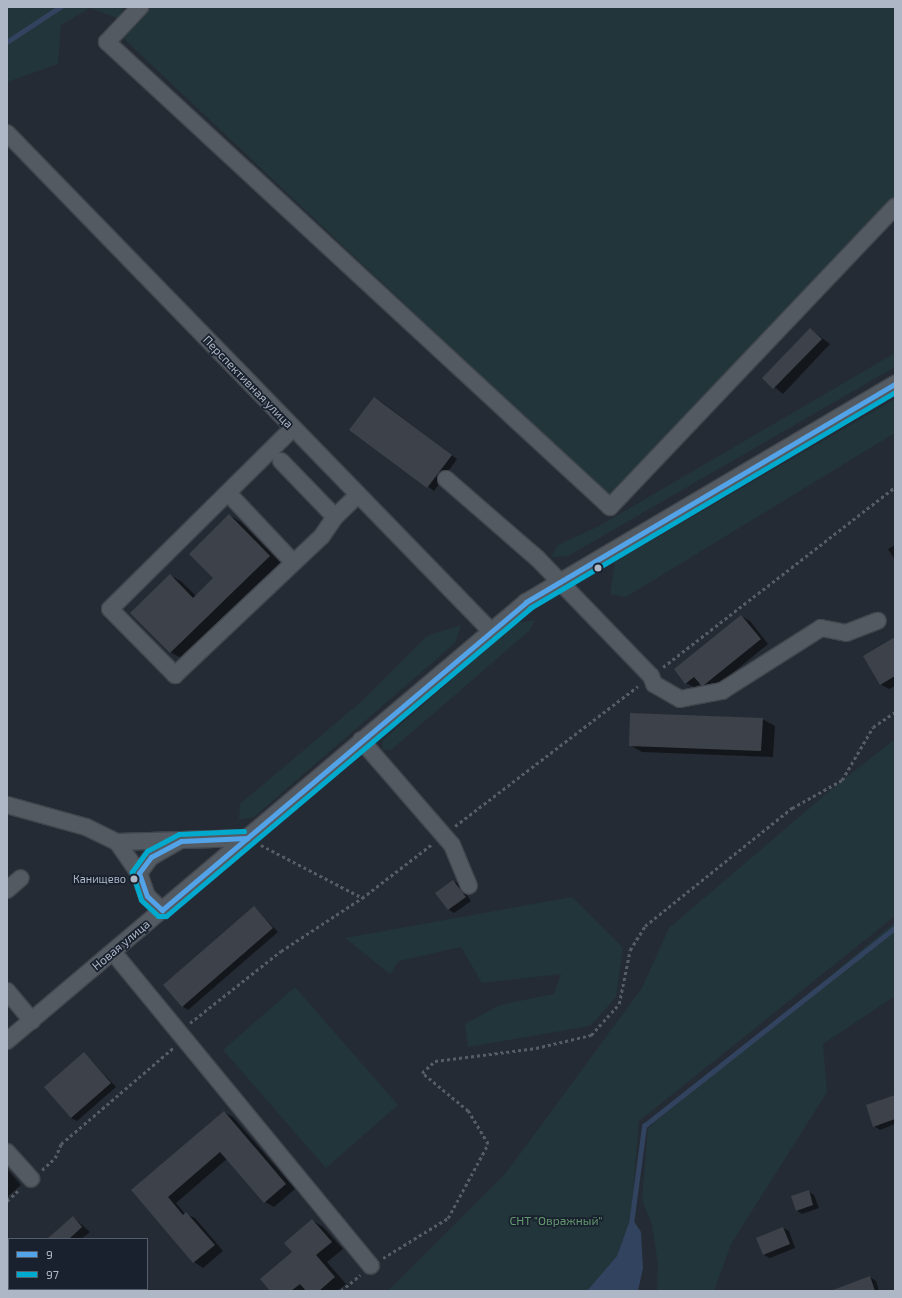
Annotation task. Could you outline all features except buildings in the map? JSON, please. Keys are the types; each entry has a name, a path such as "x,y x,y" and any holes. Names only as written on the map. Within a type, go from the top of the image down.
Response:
{"street":[{"path":"140,7 107,42 610,507 895,207"},
{"name":"Перспективная улица","path":"7,133 490,630"},
{"name":"Новая улица","path":"7,1041 490,630 526,602 895,384"},
{"path":"293,428 110,609 175,675 322,536 335,517 358,495"},
{"path":"281,461 335,517"},
{"path":"446,479 561,582 651,676 654,684 680,699 722,691 821,628 846,633 878,621"},
{"path":"228,493 293,562"},
{"path":"361,740 452,845 469,886"},
{"path":"7,805 86,827 117,842 246,838"},
{"path":"139,873 151,857 181,841"},
{"path":"117,842 139,873 147,896 162,910"},
{"path":"7,890 21,878"},
{"path":"112,952 371,1266"},
{"path":"7,991 32,1020"},
{"path":"7,1152 31,1180"}],"path":[{"path":"341,1291 371,1266 448,1218 488,1144 468,1111 422,1073 435,1061 536,1048 591,1035 619,1004 630,950 645,926 792,808 842,780 873,727 895,712"},
{"path":"246,838 362,898"}],"green space":[{"path":"7,7 125,7 117,18 90,8 61,25 58,64 7,82"},
{"path":"150,7 895,7 895,199 611,499 122,37"},
{"path":"895,353 895,367 568,556 551,557 558,545 599,526"},
{"path":"895,399 895,433 626,597 610,594 615,562"},
{"path":"535,620 529,631 391,750 382,750 383,740 517,623"},
{"path":"461,625 455,643 254,817 239,820 240,804 362,701 427,636"},
{"name":"СНТ \"Овражный\"","path":"895,739 895,916 639,1121 631,1217 617,1256 590,1291 388,1291 506,1173 642,988 669,928 833,788"},
{"path":"572,897 623,948 616,997 590,1026 468,1047 465,1024 500,1005 554,994 561,974 482,983 461,947 399,961 390,974 345,938"},
{"path":"895,922 895,996 823,1044 827,1092 731,1244 714,1291 657,1291 658,1264 652,1225 642,1200 648,1128"},
{"path":"295,987 398,1105 326,1168 223,1050"}],"water":[{"path":"631,1217 641,1232 643,1268 638,1291 587,1291 617,1256"}],"waterway":[{"path":"7,42 60,7"},
{"path":"631,1224 644,1126 895,928"}],"transit line":[{"name":"9","path":"247,838 181,841 151,857 139,873 147,896 162,910 526,602 895,384"},
{"name":"97","path":"244,831 179,834 147,851 132,872 141,900 158,916 166,916 530,608 895,392"}],"place":[{"name":"Канищево","path":"134,879"}]}
